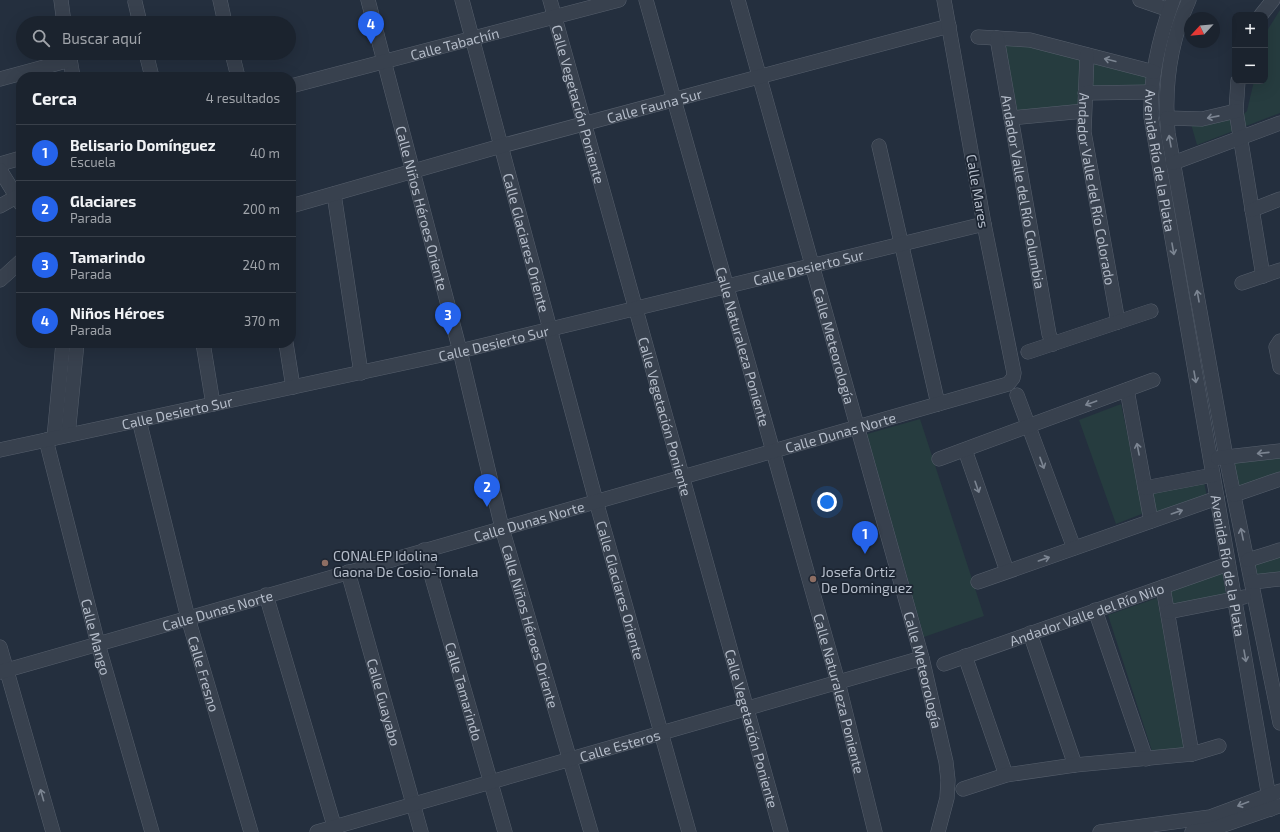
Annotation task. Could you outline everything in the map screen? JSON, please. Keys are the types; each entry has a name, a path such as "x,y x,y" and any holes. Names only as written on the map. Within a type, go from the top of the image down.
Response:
{"street":[{"path":"61,0 63,16"},
{"path":"220,0 223,16"},
{"name":"Calle Niños Héroes Oriente","path":"368,0 460,351 502,528 591,832"},
{"name":"Calle Glaciares Oriente","path":"462,0 596,501 688,832"},
{"name":"Calle Vegetación Poniente","path":"550,0 781,832"},
{"name":"Calle Tabachín","path":"296,85 619,0"},
{"name":"Calle Naturaleza Poniente","path":"646,0 838,682 876,832"},
{"name":"Calle Meteorología","path":"738,0 922,658 946,762 948,780 947,798 938,832"},
{"name":"Calle Mares","path":"944,0 984,224 1014,373 1011,381"},
{"path":"1140,0 1171,5"},
{"name":"Avenida Río de la Plata","path":"1189,0 1180,22 1168,72 1167,118 1173,163 1226,457 1254,588 1280,724"},
{"path":"1263,12 1273,0"},
{"path":"135,2 138,16"},
{"name":"Avenida Río de la Plata","path":"1171,5 1157,52 1154,72 1151,96 1154,136 1228,564 1276,807"},
{"name":"Calle Fauna Sur","path":"296,205 501,146 949,26"},
{"path":"978,37 1030,40 1154,72"},
{"name":"Andador Valle del Río Columbia","path":"997,38 1049,334 1053,344"},
{"path":"1157,52 1172,55"},
{"name":"Andador Valle del Río Colorado","path":"1087,55 1084,132 1118,322"},
{"path":"21,72 58,60"},
{"path":"71,60 72,72"},
{"path":"148,60 151,72"},
{"path":"234,60 237,72"},
{"path":"0,79 16,74"},
{"path":"1238,84 1236,111 1262,276"},
{"path":"1085,94 1151,96 1167,102"},
{"path":"1011,118 1084,111"},
{"path":"1167,118 1202,119 1236,111"},
{"path":"1173,163 1280,123"},
{"path":"879,146 903,244 938,404"},
{"path":"0,164 16,159"},
{"path":"0,170 16,195"},
{"path":"334,194 361,373"},
{"path":"1252,210 1280,199"},
{"path":"0,206 16,201"},
{"name":"Calle Desierto Sur","path":"0,450 460,351 984,224"},
{"path":"0,280 16,266"},
{"path":"1242,283 1280,270"},
{"path":"1028,352 1151,311"},
{"path":"1186,323 1202,320"},
{"path":"1280,341 1276,347 1276,352 1280,367"},
{"path":"56,438 63,348"},
{"path":"56,438 76,348"},
{"path":"204,348 213,404"},
{"path":"287,348 293,387"},
{"path":"939,459 1153,380"},
{"name":"Calle Dunas Norte","path":"3,671 857,426 1006,386 1011,381"},
{"path":"1127,390 1151,521"},
{"path":"1017,395 1074,548"},
{"name":"Calle Fresno","path":"139,420 188,618 251,832"},
{"name":"Calle Mango","path":"56,438 98,644 152,832"},
{"path":"964,450 1007,571"},
{"path":"1210,459 1280,451"},
{"path":"1145,488 1213,475"},
{"path":"1234,495 1280,479"},
{"path":"978,582 1217,498"},
{"name":"Calle Tamarindo","path":"424,550 505,832"},
{"path":"1248,560 1280,550"},
{"name":"Andador Valle del Río Nilo","path":"944,664 1228,564"},
{"name":"Calle Guayabo","path":"348,572 421,832"},
{"path":"1168,612 1235,598 1254,588 1280,579"},
{"path":"1163,587 1192,754"},
{"path":"266,595 335,830"},
{"path":"1096,610 1146,759"},
{"path":"1030,633 1075,765"},
{"path":"0,647 3,671 53,832"},
{"path":"965,656 1006,775"},
{"name":"Calle Esteros","path":"317,832 335,830 413,804 922,658"},
{"path":"963,789 1006,775 1075,765 1192,754 1220,746"},
{"path":"1100,832 1210,817 1274,793"},
{"path":"1192,832 1233,827 1276,807"}],"green space":[{"path":"1280,10 1280,113 1197,145 1191,124 1238,119 1247,111 1253,84 1268,84 1268,29"},
{"path":"1005,44 1029,44 1081,57 1079,106 1018,114"},
{"path":"1091,60 1148,74 1146,88 1090,89"},
{"path":"1121,404 1144,513 1116,524 1079,420"},
{"path":"920,419 984,616 924,637 867,434"},
{"path":"1280,457 1280,474 1239,488 1233,462"},
{"path":"1204,482 1207,497 1156,514 1151,492"},
{"path":"1280,556 1280,575 1256,578 1253,565"},
{"path":"1222,572 1226,594 1173,606 1170,590"},
{"path":"1157,598 1185,748 1152,751 1108,615"}],"place":[{"name":"Niños Héroes","path":"371,44"},
{"name":"Tamarindo","path":"448,335"},
{"name":"Glaciares","path":"487,507"},
{"name":"Belisario Domínguez","path":"865,554"},
{"name":"CONALEP Idolina Gaona De Cosio-Tonala","path":"325,563"},
{"name":"Josefa Ortiz De Dominguez","path":"813,579"}]}
